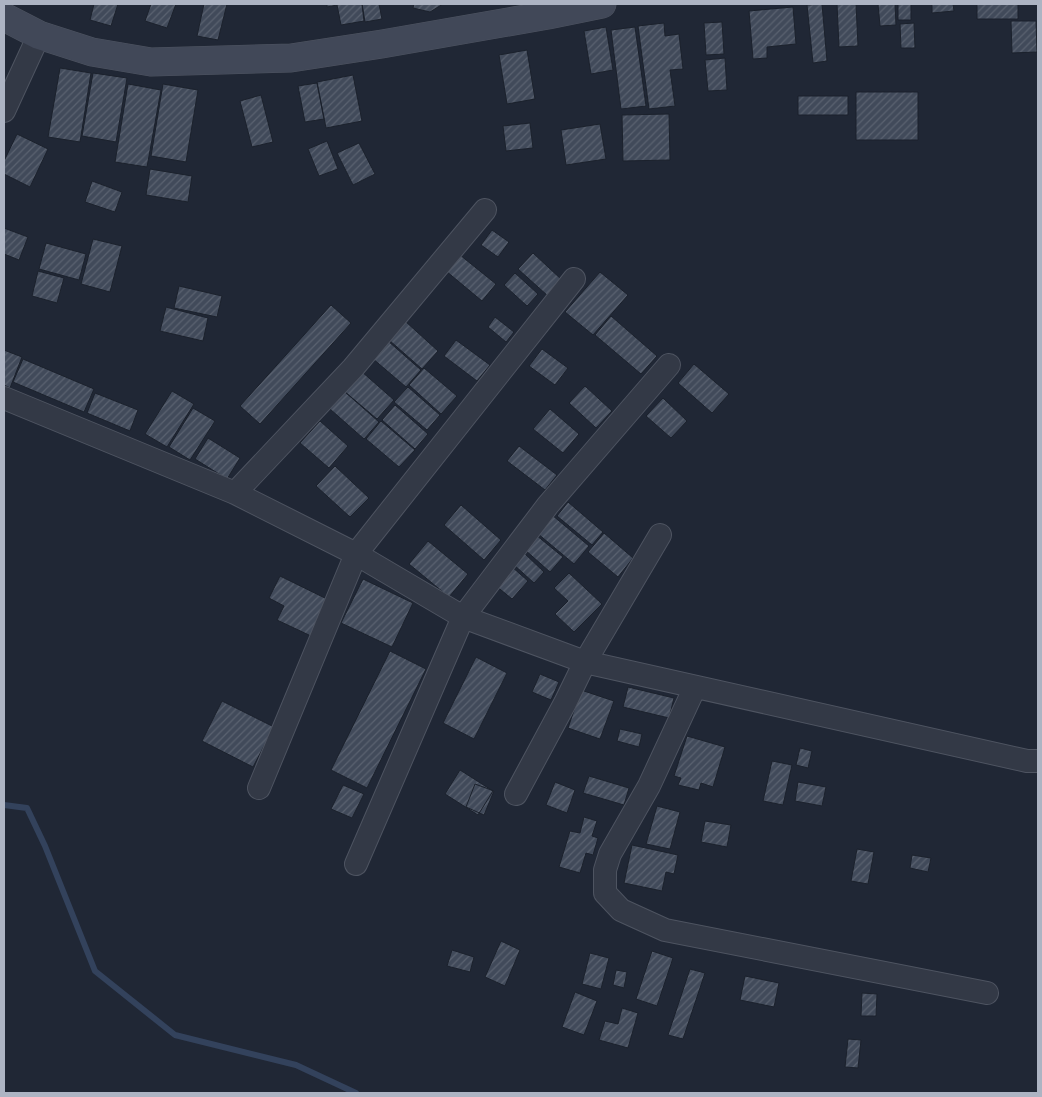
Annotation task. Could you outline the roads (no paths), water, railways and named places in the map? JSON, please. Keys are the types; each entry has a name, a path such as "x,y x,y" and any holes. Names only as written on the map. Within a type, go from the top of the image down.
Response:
{"main road":[{"path":"4,17 40,35 92,52 151,62 291,58 402,41 602,4"}],"street":[{"path":"4,111 40,35"},
{"path":"235,493 353,368 485,210"},
{"path":"259,788 356,554 574,279"},
{"path":"356,864 463,617 548,506 669,365"},
{"path":"4,398 235,493 356,554 463,617 585,662 1027,761 1038,761"},
{"path":"516,794 566,703 585,662 660,535"},
{"path":"696,687 649,786 610,854 605,870 605,893 622,910 665,930 987,993"}],"waterway":[{"path":"4,805 27,808 45,846 95,971 175,1035 296,1065 356,1093"}]}
